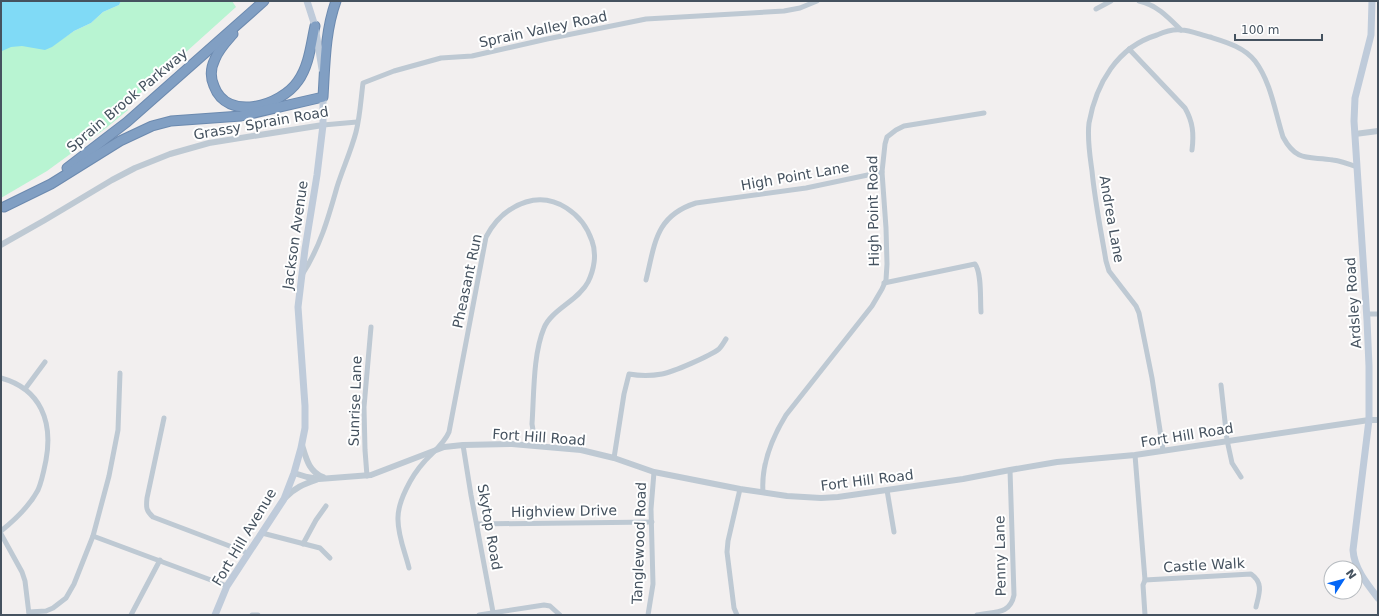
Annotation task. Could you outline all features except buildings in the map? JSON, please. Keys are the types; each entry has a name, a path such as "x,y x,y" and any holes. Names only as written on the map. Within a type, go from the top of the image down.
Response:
{"highway":[{"name":"Sprain Brook Parkway","path":"3,208 59,174 110,135 154,99 264,1"},
{"path":"3,208 57,181 120,141 152,126 171,121 241,116 323,97 328,34 336,1"},
{"path":"255,9 220,50 212,70 213,83 218,94 226,102 236,106 248,107 265,104 277,99 292,89 298,82 305,69 315,26"}],"main road":[{"name":"Jackson Avenue","path":"294,473 305,428 305,406 298,307 323,125 322,72 315,26 307,1"},
{"name":"Ardsley Road","path":"1372,1 1372,35 1355,98 1355,134 1367,314 1369,420 1355,531 1354,556 1356,564 1366,583 1378,598"},
{"name":"Fort Hill Avenue","path":"215,615 228,586 284,499 294,473"}],"street":[{"name":"Sprain Valley Road","path":"357,122 363,83 394,71 441,58 472,56 646,19 784,10 800,8 817,1"},
{"path":"1096,9 1111,1"},
{"path":"1139,1 1150,4 1165,14 1181,30 1224,41 1245,52 1254,60 1267,83 1283,137 1287,145 1293,151 1306,158 1333,160 1357,167"},
{"name":"Andrea Lane","path":"1163,450 1152,378 1139,313 1136,306 1109,271 1106,261 1095,199 1089,146 1089,124 1101,84 1114,62 1139,42 1165,32 1181,30"},
{"path":"1129,49 1185,108 1190,116 1193,127 1192,150"},
{"name":"High Point Road","path":"764,492 764,472 775,434 786,415 872,306 884,283 887,264 882,172 884,144 887,138 896,130 904,126 984,113"},
{"name":"Grassy Sprain Road","path":"1,245 112,180 135,168 170,154 209,143 323,125 357,122"},
{"path":"301,278 313,258 322,236 348,157 357,122"},
{"path":"1355,134 1378,131"},
{"name":"High Point Lane","path":"646,280 657,239 663,225 669,216 684,207 696,203 806,188 882,172"},
{"name":"Pheasant Run","path":"409,568 400,533 398,519 399,511 416,473 446,439 449,432 486,237 497,220 507,211 528,201 558,203 569,208 584,226 592,242 595,262 593,272 584,290 550,320 545,326 539,342 532,424 537,446"},
{"path":"884,283 975,264 979,275 981,312"},
{"path":"1367,314 1378,314"},
{"name":"Sunrise Lane","path":"367,476 364,407 371,327"},
{"path":"614,458 628,374 653,375 664,374 676,370 710,354 718,349 726,339"},
{"path":"25,389 45,362"},
{"path":"1,378 25,389 34,398 43,412 47,422 49,436 48,452 38,489 23,511 1,532 22,572 25,581 29,614 46,611 53,608 66,598 74,584 93,536 109,476 118,430 120,373"},
{"path":"1221,385 1227,440 1232,463 1240,477"},
{"path":"164,418 147,498 147,512 152,517 248,553"},
{"name":"Fort Hill Road","path":"294,473 307,477 322,478 367,476 387,470 444,447 512,444 581,450 614,458 654,472 740,489 787,496 821,498 852,496 963,480 1057,462 1135,455 1227,440 1378,420"},
{"path":"302,444 310,468 322,478"},
{"name":"Skytop Road","path":"463,445 493,612"},
{"name":"Castle Walk","path":"1135,455 1145,580 1143,585 1145,615"},
{"name":"Penny Lane","path":"977,615 998,612 1006,609 1013,601 1010,470"},
{"name":"Tanglewood Road","path":"648,615 652,584 651,509 654,472"},
{"path":"284,499 295,489 322,478"},
{"path":"736,615 727,552 728,540 740,489"},
{"path":"887,490 894,532"},
{"path":"303,544 316,520 326,506"},
{"name":"Highview Drive","path":"477,524 652,522"},
{"path":"262,534 320,548 330,558"},
{"path":"93,536 228,586"},
{"path":"131,615 160,560"},
{"name":"Castle Walk","path":"1145,580 1251,574 1256,577 1259,584 1260,591 1256,607"},
{"path":"480,615 544,605 550,606 560,615"},
{"path":"252,615 258,615"}],"green space":[{"path":"121,1 232,1 236,7 125,107 128,110 106,128 47,171 1,198 1,40 44,43 49,48 74,31 91,23 103,12 119,5"}],"water":[{"path":"1,1 121,1 119,5 103,12 91,23 74,31 52,47 45,50 22,46 11,47 1,51"}]}
